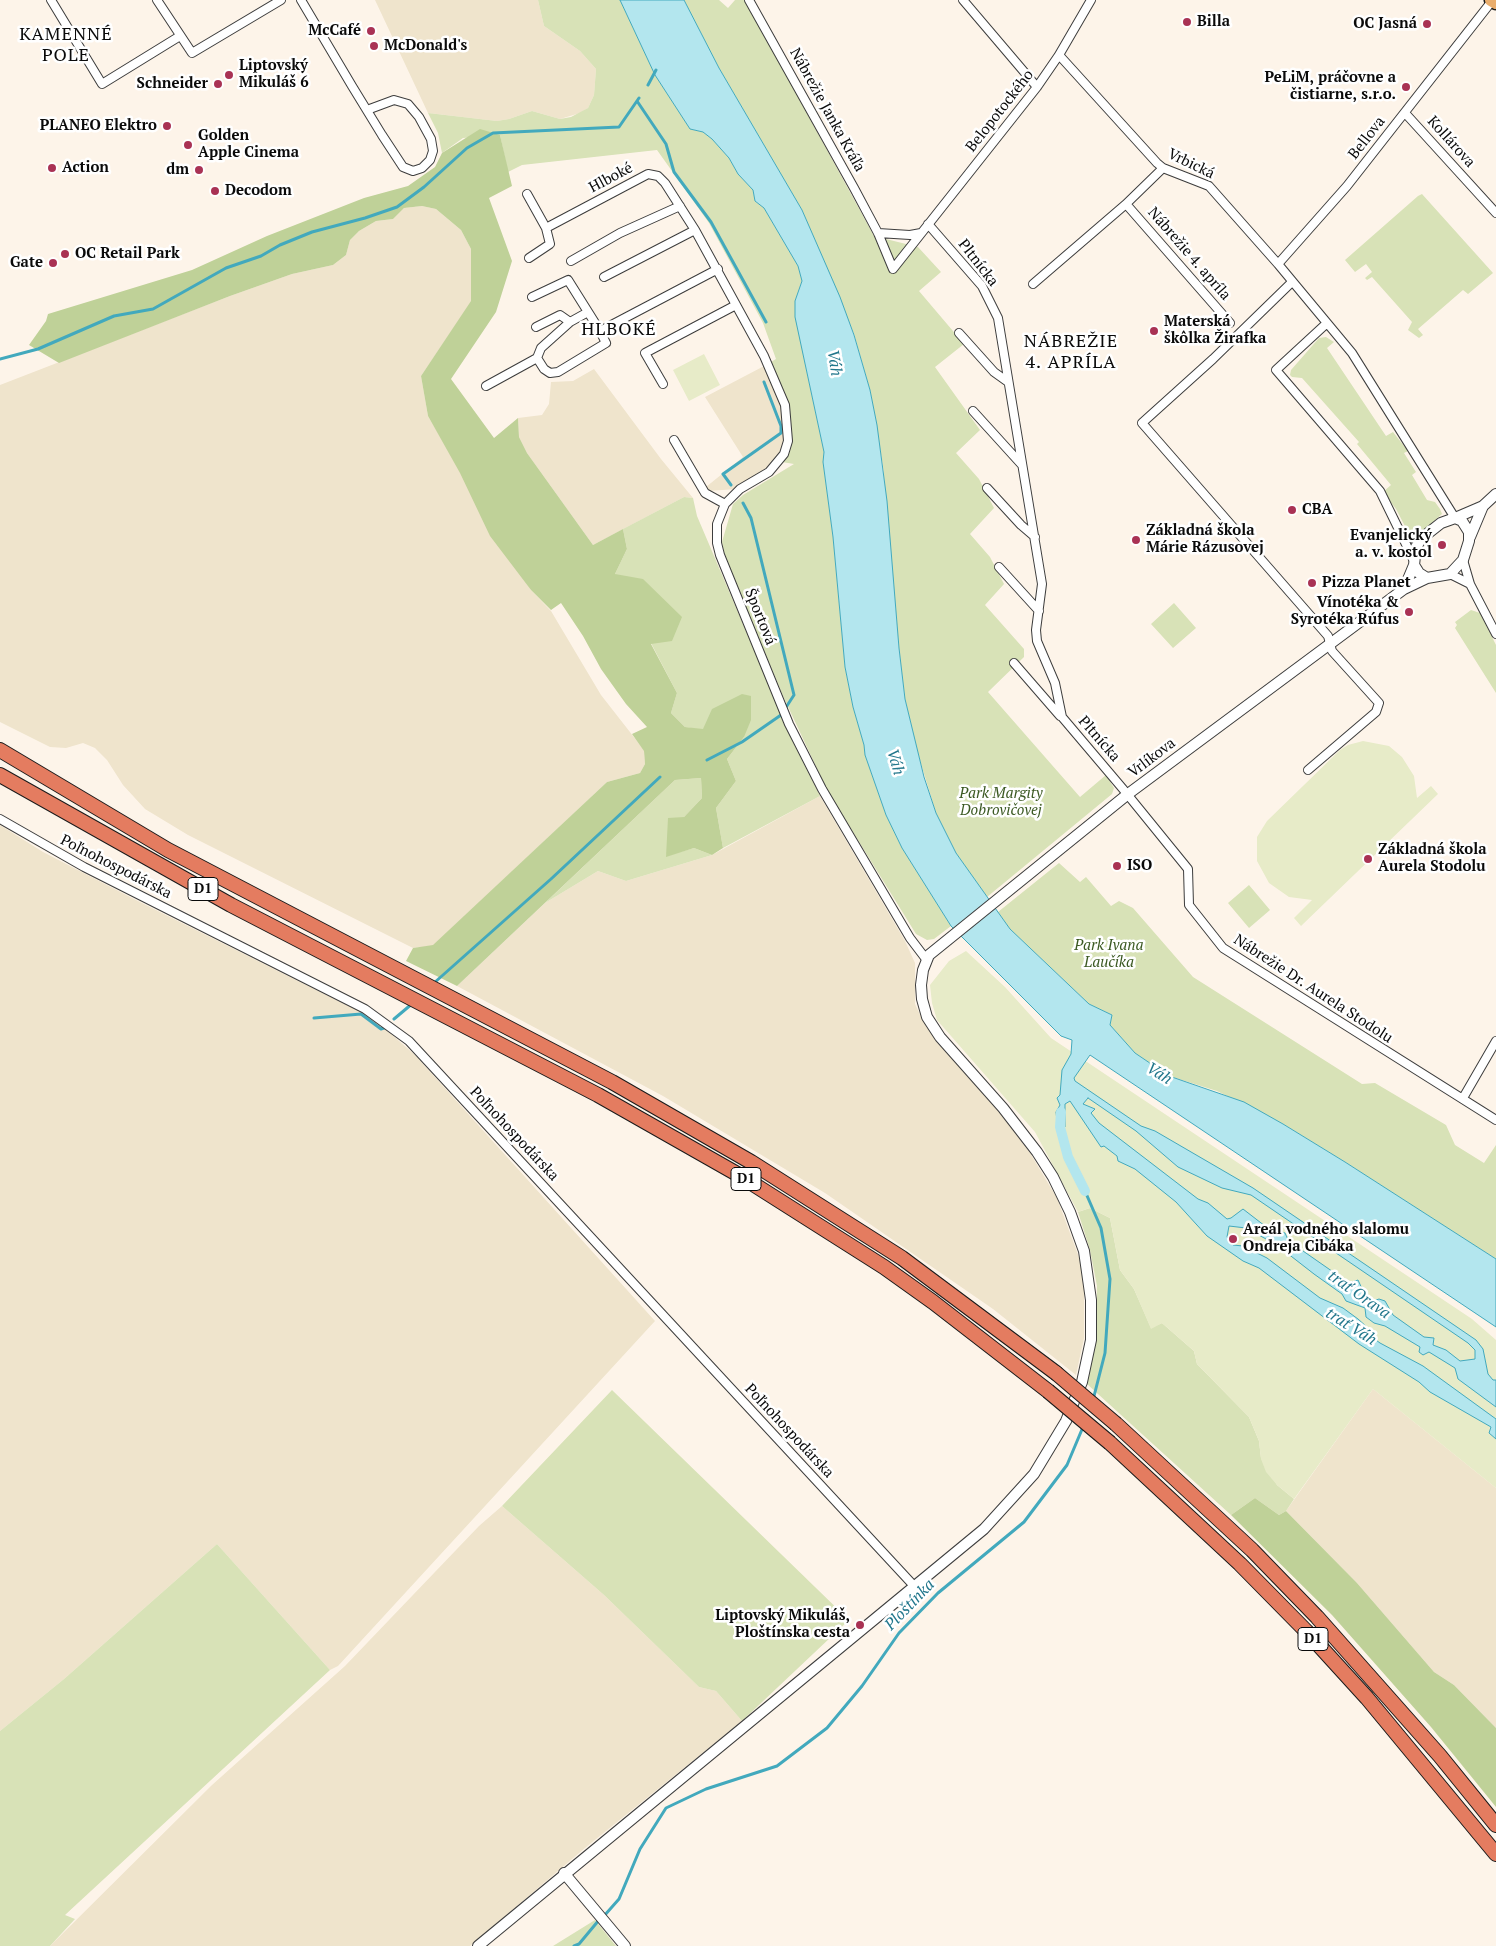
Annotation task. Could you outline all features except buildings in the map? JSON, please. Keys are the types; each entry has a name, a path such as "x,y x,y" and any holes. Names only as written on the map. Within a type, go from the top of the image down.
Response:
{"highway":[{"name":"D1","path":"0,750 168,850 612,1082 796,1189 902,1258 1056,1373 1116,1424 1252,1550 1317,1616 1398,1707 1496,1825"},
{"name":"D1","path":"0,774 231,905 598,1095 787,1204 933,1302 1048,1391 1110,1442 1240,1564 1367,1698 1496,1854"}],"street":[{"path":"51,0 102,84 180,36"},
{"path":"157,0 192,54 281,0"},
{"path":"301,0 367,110 404,169 418,170 430,160 433,151 431,139 419,117 408,104 394,100 367,110"},
{"name":"Nábrežie Janka Kráľa","path":"749,0 878,233 893,269 921,233"},
{"path":"963,0 1037,87"},
{"name":"Belopotockého","path":"921,233 1037,87 1059,56 1091,0"},
{"name":"Bellova","path":"1278,264 1319,220 1493,1"},
{"name":"Vrbická","path":"1059,56 1163,168 1208,186 1278,264 1352,353 1455,518"},
{"name":"Kollárova","path":"1405,113 1496,213"},
{"name":"Nábrežie 4. apríla","path":"1033,284 1126,204 1163,168"},
{"name":"Hlboké","path":"546,228 648,174 658,176 665,183 695,230 729,290"},
{"path":"527,194 546,228 550,244 529,258"},
{"name":"Nábrežie 4. apríla","path":"1126,204 1230,323"},
{"path":"571,261 620,233 680,206"},
{"name":"Pltnícka","path":"928,224 982,286 998,318 1042,584 1037,641 1055,683 1062,717 1128,794"},
{"path":"604,278 695,230"},
{"path":"878,233 910,235 921,233"},
{"path":"600,331 718,269"},
{"path":"532,297 568,280 606,343 558,372 550,373 544,369 537,358"},
{"path":"1292,282 1213,360 1142,423 1332,642 1332,651 1377,700 1379,707 1376,712 1308,770"},
{"name":"Športová","path":"729,290 780,390 788,417 788,442 784,454 769,472 740,489 725,504 717,524 717,543 720,555 789,724 822,789 910,938 926,959"},
{"path":"662,384 645,353 736,305"},
{"path":"486,386 537,358 541,348 570,322 588,312"},
{"path":"536,327 560,315 570,322"},
{"path":"1327,323 1276,370 1380,491 1419,573 1427,578 1450,574 1470,584"},
{"path":"959,333 994,372 1008,382"},
{"path":"973,411 1022,466"},
{"path":"674,440 705,493 725,504"},
{"path":"987,488 1021,525 1035,537"},
{"path":"1404,590 1414,562 1416,547 1422,538 1441,523 1483,506 1496,494"},
{"path":"1450,574 1463,560 1483,506"},
{"path":"1455,518 1465,524 1470,537"},
{"path":"1403,538 1422,538"},
{"path":"1463,560 1470,584 1496,634"},
{"path":"1000,566 1039,611"},
{"name":"Vrlíkova","path":"926,959 946,940 1013,885 1128,794 1332,642 1404,590 1427,578"},
{"path":"1014,663 1062,717"},
{"name":"Nábrežie Dr. Aurela Stodolu","path":"1128,794 1188,869 1189,905 1223,948 1496,1120"},
{"name":"Poľnohospodárska","path":"0,819 84,867 365,1008 408,1040 915,1587"},
{"path":"478,1946 915,1587 997,1517 1042,1463 1061,1432 1075,1403 1088,1360 1092,1320 1089,1275 1084,1251 1070,1212 1053,1177 1028,1140 940,1037 927,1016 921,985 926,959"},
{"path":"1463,1098 1496,1041"},
{"path":"564,1874 625,1946"}],"shaded area":[{"path":"375,0 538,0 544,26 580,51 596,69 594,95 588,108 580,113 560,119 532,111 497,121 428,113"},
{"path":"422,206 436,209 461,230 471,249 472,301 421,376 428,416 531,590 551,611 601,695 644,750 645,764 640,773 607,782 433,946 413,948 188,835 145,809 123,785 107,760 95,748 83,743 66,748 50,747 0,722 0,385 230,296 292,274 333,265 346,255 350,240 359,231 376,221 393,219 404,208"},
{"path":"766,365 785,420 785,439 781,452 766,470 737,489 708,491 706,487 743,457 705,397"},
{"path":"594,369 661,459 693,498 684,497 593,545 527,453 519,437 518,418 542,415 549,404 551,382 573,381"},
{"path":"820,796 905,941 915,963 915,1004 923,1021 935,1040 999,1112 1030,1153 1057,1198 1080,1260 1084,1287 1084,1338 1076,1375 993,1309 825,1193 663,1096 457,986 545,903 598,871 626,881 712,855"},
{"path":"0,825 43,852 374,1019 415,1055 655,1321 338,1666 330,1670 217,1544 64,1679 0,1731"},
{"path":"1373,1389 1496,1488 1496,1728 1454,1685 1434,1672 1357,1583 1286,1511"},
{"path":"502,1506 604,1595 699,1687 716,1691 742,1721 585,1848 470,1946 50,1946 212,1785 345,1666 479,1526"}],"green space":[{"path":"538,0 620,0 655,75 690,129 703,132 729,158 738,174 753,190 755,201 764,208 798,266 802,281 795,301 806,368 824,452 823,462 833,537 845,667 853,707 865,755 886,815 902,848 951,926 934,939 927,940 916,934 827,790 783,696 725,558 722,542 733,504 743,495 794,464 776,461 785,439 785,420 766,365 776,359 763,323 709,223 657,150 522,165 508,172 500,135 463,138 442,153 438,133 428,113 497,121 532,111 560,119 571,117 588,108 594,95 596,69 580,51 544,26"},
{"name":"Park Margity Dobrovičovej","path":"684,0 719,0 728,8 735,0 745,0 874,236 918,247 941,272 919,291 964,344 935,367 980,430 956,453 979,479 994,508 970,534 990,557 1004,584 985,605 1024,649 1024,657 988,692 1080,797 1106,775 1114,788 1112,794 987,897 956,853 936,813 918,754 905,699 883,466 870,390 854,334 802,210 719,68"},
{"path":"480,129 500,135 512,186 489,198 512,261 496,312 451,379 494,438 518,418 519,437 527,453 593,545 623,529 627,549 615,574 643,579 682,617 672,641 651,644 677,693 671,713 685,727 703,729 712,709 742,694 751,696 751,720 744,737 727,759 736,781 716,808 723,848 712,855 694,848 666,857 668,818 684,817 702,798 701,778 675,780 457,986 406,961 413,948 433,945 607,782 640,773 645,764 644,751 632,734 647,727 626,704 601,669 583,636 561,603 551,610 531,590 490,536 460,473 428,416 421,376 471,301 471,249 461,230 436,209 422,206 404,208 393,219 376,221 359,231 350,240 346,255 333,265 292,274 230,296 59,363 29,345 46,321 48,314 192,270 267,236 364,198 408,186 435,167 442,153"},
{"path":"1422,194 1493,273 1468,294 1463,290 1418,329 1423,335 1419,338 1408,330 1412,322 1372,277 1367,280 1365,278 1372,272 1366,264 1355,272 1345,260"},
{"path":"1326,337 1334,342 1327,348 1386,436 1393,432 1408,451 1404,453 1416,472 1412,475 1427,500 1435,502 1440,509 1442,514 1419,534 1407,530 1396,509 1383,492 1391,485 1357,444 1359,442 1302,378 1290,375 1291,370 1319,338"},
{"path":"704,354 720,385 689,401 673,370"},
{"path":"684,497 693,498 697,516 794,744 820,796 723,848 716,808 736,781 727,759 744,737 685,727 671,713 677,693 615,574 627,549 623,529"},
{"path":"1174,603 1196,628 1173,648 1151,624"},
{"path":"1471,610 1480,613 1496,645 1496,693 1455,628 1457,625 1455,622"},
{"path":"1363,741 1389,746 1402,757 1414,776 1417,798 1431,786 1438,794 1301,926 1294,918 1312,900 1289,897 1269,883 1257,861 1257,837 1267,821 1340,750 1348,745"},
{"path":"701,778 702,798 684,817 666,856 694,848 712,855 626,881 598,871 545,903 675,780"},
{"name":"Park Ivana Laučíka","path":"1059,863 1080,882 1086,877 1111,906 1119,901 1133,908 1193,977 1362,1084 1375,1083 1446,1125 1455,1145 1484,1163 1496,1145 1496,1259 1283,1124 1217,1091 1169,1076 1135,1053 1110,1025 1112,1015 1089,1004 1010,929 998,912"},
{"path":"1249,885 1270,910 1249,928 1228,903"},
{"name":"Areál vodného slalomu Ondreja Cibáka","path":"966,951 1005,987 1051,1038 1472,1319 1496,1340 1496,1488 1373,1389 1294,1499 1277,1485 1266,1472 1261,1459 1259,1441 1249,1417 1197,1364 1194,1351 1162,1323 1151,1329 1134,1289 1120,1270 1110,1218 1090,1208 1078,1212 1035,1132 937,1020 932,1003 930,985 949,961"},
{"path":"1090,1208 1110,1218 1120,1270 1134,1289 1151,1328 1162,1323 1194,1351 1197,1364 1249,1417 1259,1441 1261,1458 1277,1485 1294,1499 1286,1511 1279,1515 1255,1498 1231,1515 1087,1384 1096,1343 1097,1286 1090,1250 1078,1212"},
{"path":"612,1390 849,1620 742,1721 716,1691 699,1687 604,1595 502,1506"},
{"path":"1255,1498 1279,1515 1286,1511 1357,1583 1434,1672 1454,1685 1496,1728 1496,1807 1431,1727 1332,1615 1231,1515"},
{"path":"217,1544 330,1670 65,1915 75,1919 50,1946 0,1946 0,1731 64,1679"},
{"path":"595,1920 616,1946 553,1946"}],"water":[{"path":"620,0 684,0 719,68 802,210 840,297 854,335 870,390 877,425 887,501 905,699 924,777 936,813 956,853 1010,929 1089,1004 1112,1015 1110,1025 1135,1053 1169,1076 1244,1102 1283,1124 1496,1259 1496,1327 1090,1055 1074,1078 1075,1081 1141,1126 1155,1131 1253,1188 1476,1340 1483,1349 1488,1374 1493,1380 1496,1380 1496,1407 1458,1379 1455,1368 1429,1352 1423,1355 1419,1352 1420,1347 1385,1326 1374,1323 1366,1317 1365,1308 1346,1301 1342,1294 1287,1253 1286,1249 1277,1250 1266,1239 1246,1228 1229,1226 1227,1237 1233,1245 1243,1246 1267,1258 1320,1298 1343,1308 1368,1328 1365,1332 1380,1343 1423,1366 1496,1419 1496,1439 1489,1433 1491,1427 1430,1392 1419,1382 1359,1344 1259,1268 1243,1261 1207,1236 1176,1202 1135,1169 1118,1161 1117,1156 1104,1146 1101,1147 1070,1101 1065,1104 1065,1127 1057,1121 1056,1112 1060,1105 1057,1098 1060,1095 1062,1070 1071,1054 1072,1040 1061,1036 951,926 902,848 886,815 865,755 845,667 833,537 823,462 824,452 795,317 795,301 802,281 798,266 764,208 755,201 753,190 738,174 729,158 712,139 703,132 690,129 655,75","holes":["1088,1098 1136,1131 1178,1167 1222,1188 1251,1195 1468,1343 1475,1350 1475,1359 1460,1361 1446,1350 1433,1345 1434,1338 1424,1337 1393,1315 1385,1301 1379,1299 1373,1301 1364,1293 1358,1280 1349,1283 1293,1244 1290,1244 1285,1233 1265,1226 1243,1209 1227,1219 1099,1123 1091,1113 1095,1109 1083,1104"]}],"waterway":[{"path":"648,85 656,70"},
{"path":"0,359 38,349 114,316 153,309 226,268 261,256 280,245 312,232 365,218 397,207 424,187 467,148 493,133 619,127 639,98"},
{"path":"637,101 666,144 674,172 711,222 766,322"},
{"path":"731,485 723,474 781,433 781,426 764,382"},
{"path":"707,760 742,742 781,715 794,695 751,518 743,503"},
{"path":"434,983 551,879 660,777"},
{"path":"394,1019 413,1003"},
{"path":"314,1018 361,1014 381,1029 384,1028"},
{"path":"1061,1112 1060,1127 1068,1157 1085,1191"},
{"name":"Ploštínka","path":"1085,1191 1101,1228 1110,1279 1105,1353 1093,1400"},
{"name":"Ploštínka","path":"604,1916 619,1899 640,1849 666,1808 706,1789 777,1766 827,1728 862,1686 899,1633 938,1593 1024,1522 1067,1465 1083,1427"},
{"name":"Ploštínka","path":"574,1946 579,1944 599,1920"}],"place":[{"name":"Billa","path":"1187,22"},
{"name":"OC Jasná","path":"1427,24"},
{"name":"McCafé","path":"371,31"},
{"name":"McDonald's","path":"374,46"},
{"name":"Liptovský Mikuláš 6","path":"229,75"},
{"name":"Schneider","path":"218,84"},
{"name":"PeLiM, práčovne a čistiarne, s.r.o.","path":"1406,87"},
{"name":"PLANEO Elektro","path":"167,126"},
{"name":"Golden Apple Cinema","path":"188,145"},
{"name":"Action","path":"52,168"},
{"name":"dm","path":"199,170"},
{"name":"Decodom","path":"215,191"},
{"name":"OC Retail Park","path":"65,254"},
{"name":"Gate","path":"53,263"},
{"name":"Materská škôlka Žirafka","path":"1154,331"},
{"name":"CBA","path":"1292,510"},
{"name":"Základná škola Márie Rázusovej","path":"1136,540"},
{"name":"Evanjelický a. v. kostol","path":"1442,545"},
{"name":"Pizza Planet","path":"1312,583"},
{"name":"Vínotéka & Syrotéka Rúfus","path":"1409,612"},
{"name":"Základná škola Aurela Stodolu","path":"1368,859"},
{"name":"ISO","path":"1117,866"},
{"name":"Areál vodného slalomu Ondreja Cibáka","path":"1233,1239"},
{"name":"Liptovský Mikuláš, Ploštínska cesta","path":"860,1625"}],"district":[{"name":"KAMENNÉ POLE","path":"66,45"},
{"name":"HLBOKÉ","path":"619,330"},
{"name":"NÁBREŽIE 4. APRÍLA","path":"1071,352"}],"water label":[{"name":"Váh","path":"834,363"},
{"name":"Váh","path":"895,762"},
{"name":"Váh","path":"1159,1074"},
{"name":"trať Orava","path":"1359,1295"},
{"name":"trať Váh","path":"1351,1327"}]}
